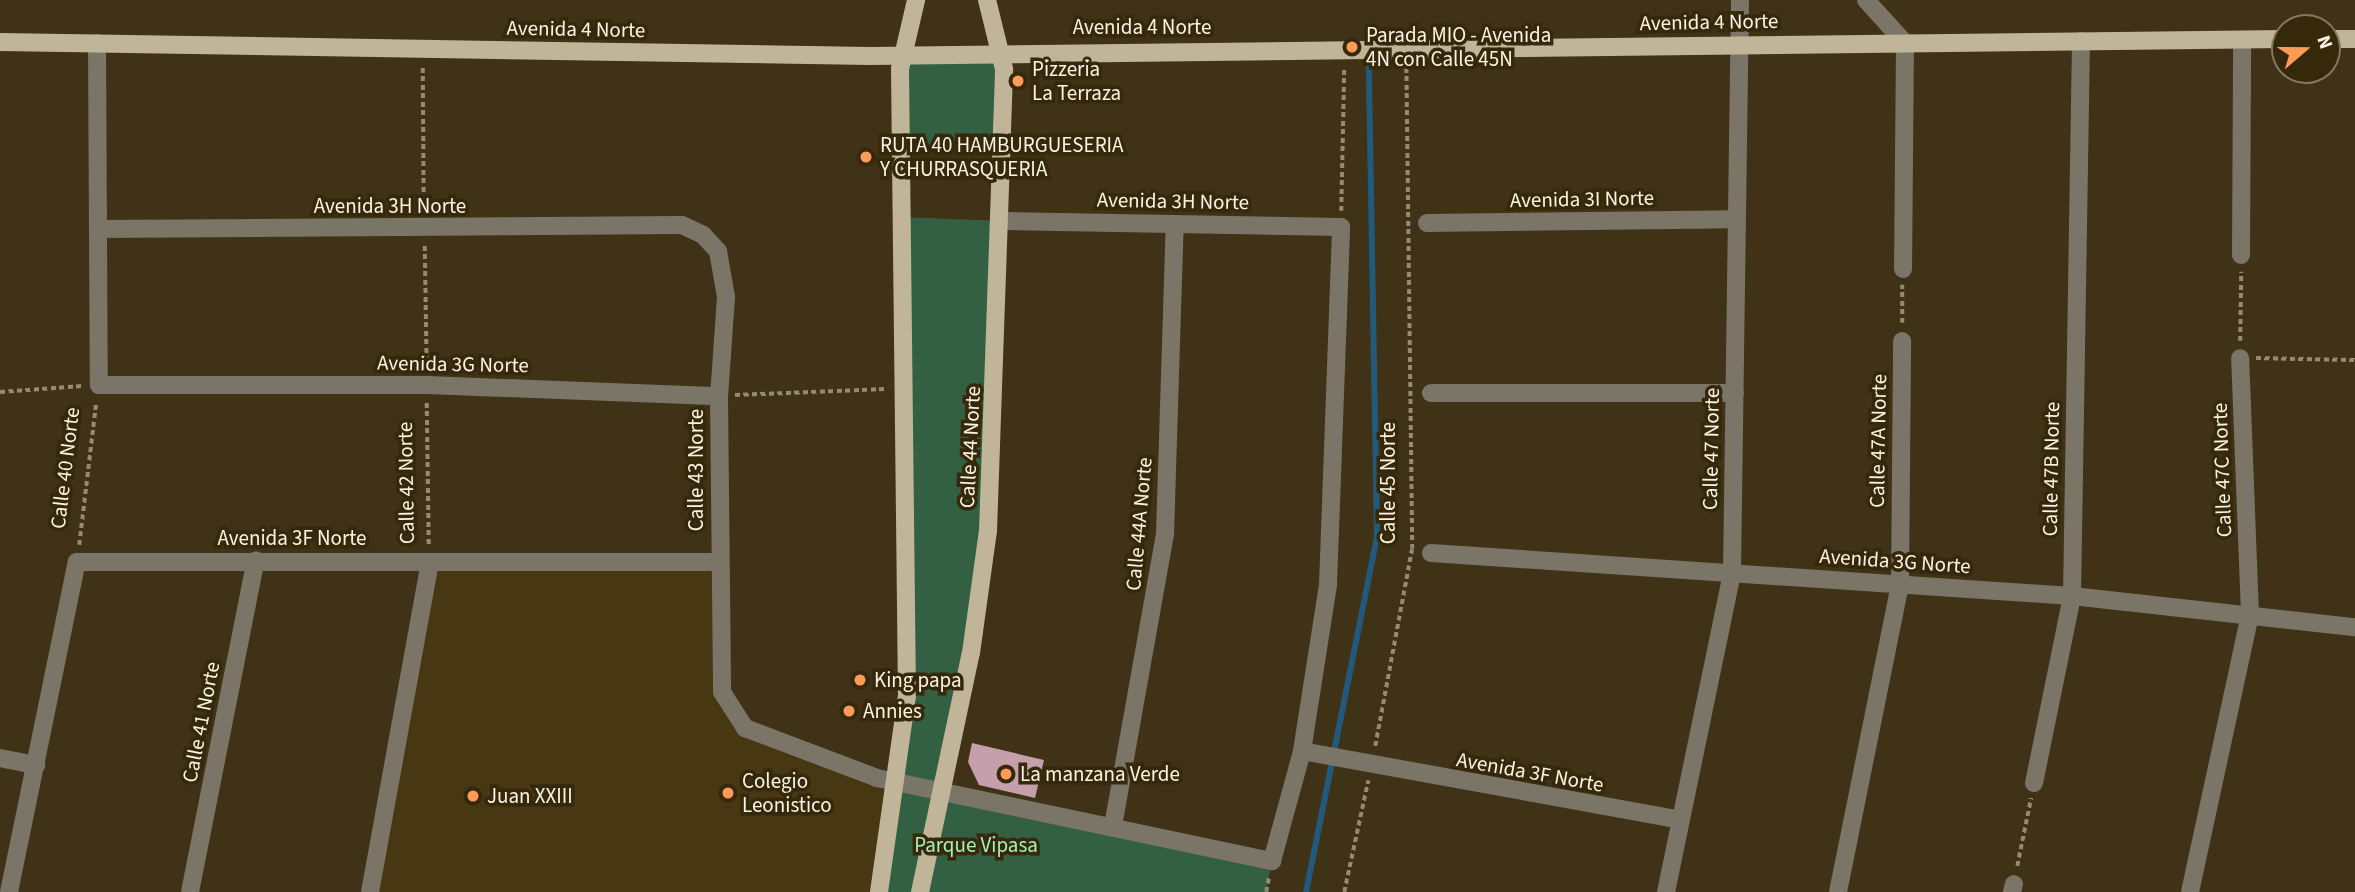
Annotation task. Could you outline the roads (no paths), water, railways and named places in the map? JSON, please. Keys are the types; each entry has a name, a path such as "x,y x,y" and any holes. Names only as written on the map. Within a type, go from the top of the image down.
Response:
{"main road":[{"path":"879,892 898,782 908,683 903,56 916,0"},
{"name":"Calle 44 Norte","path":"920,892 939,791 971,653 989,531 1004,221 1004,51 987,0"},
{"name":"Avenida 4 Norte","path":"0,42 903,56 1004,51 2271,39"}],"street":[{"name":"Calle 47 Norte","path":"1666,892 1732,572 1740,0"},
{"path":"1866,0 1905,43 1903,269"},
{"path":"2241,255 2242,40"},
{"name":"Calle 47B Norte","path":"2034,783 2072,596 2081,41"},
{"name":"Calle 40 Norte","path":"97,43 99,385"},
{"name":"Avenida 3I Norte","path":"1427,223 1737,219"},
{"name":"Avenida 3H Norte","path":"1004,221 1340,228 1329,572 1302,751"},
{"name":"Calle 44A Norte","path":"1113,826 1165,534 1175,224"},
{"name":"Avenida 3H Norte","path":"98,229 425,229 682,225"},
{"name":"Calle 43 Norte","path":"682,225 718,251 726,296 719,396 718,562 722,692 746,728 898,782"},
{"name":"Calle 47A Norte","path":"1838,892 1900,584 1902,341"},
{"name":"Calle 47C Norte","path":"2190,892 2250,615 2240,358"},
{"name":"Avenida 3G Norte","path":"99,385 427,385 719,396"},
{"path":"1431,393 1735,393"},
{"name":"Avenida 3G Norte","path":"1431,553 2072,596 2355,627"},
{"name":"Calle 41 Norte","path":"190,892 256,560"},
{"name":"Avenida 3F Norte","path":"36,765 77,562 718,562"},
{"name":"Calle 42 Norte","path":"370,892 430,562"},
{"path":"898,782 1272,861 1302,751"},
{"name":"Avenida 3F Norte","path":"1302,751 1365,766 1681,820"},
{"path":"0,758 36,765 9,892"}],"waterway":[{"path":"1306,892 1377,537 1369,66"}],"place":[{"name":"Parada MIO - Avenida 4N con Calle 45N","path":"1352,47"},
{"name":"Pizzeria La Terraza","path":"1018,81"},
{"name":"RUTA 40 HAMBURGUESERIA Y CHURRASQUERIA","path":"866,157"},
{"name":"King papa","path":"860,680"},
{"name":"Annies","path":"849,711"},
{"name":"La manzana Verde","path":"1006,774"},
{"name":"Colegio Leonistico","path":"728,793"},
{"name":"Juan XXIII","path":"473,796"}],"park label":[{"name":"Parque Vipasa","path":"976,845"}]}
